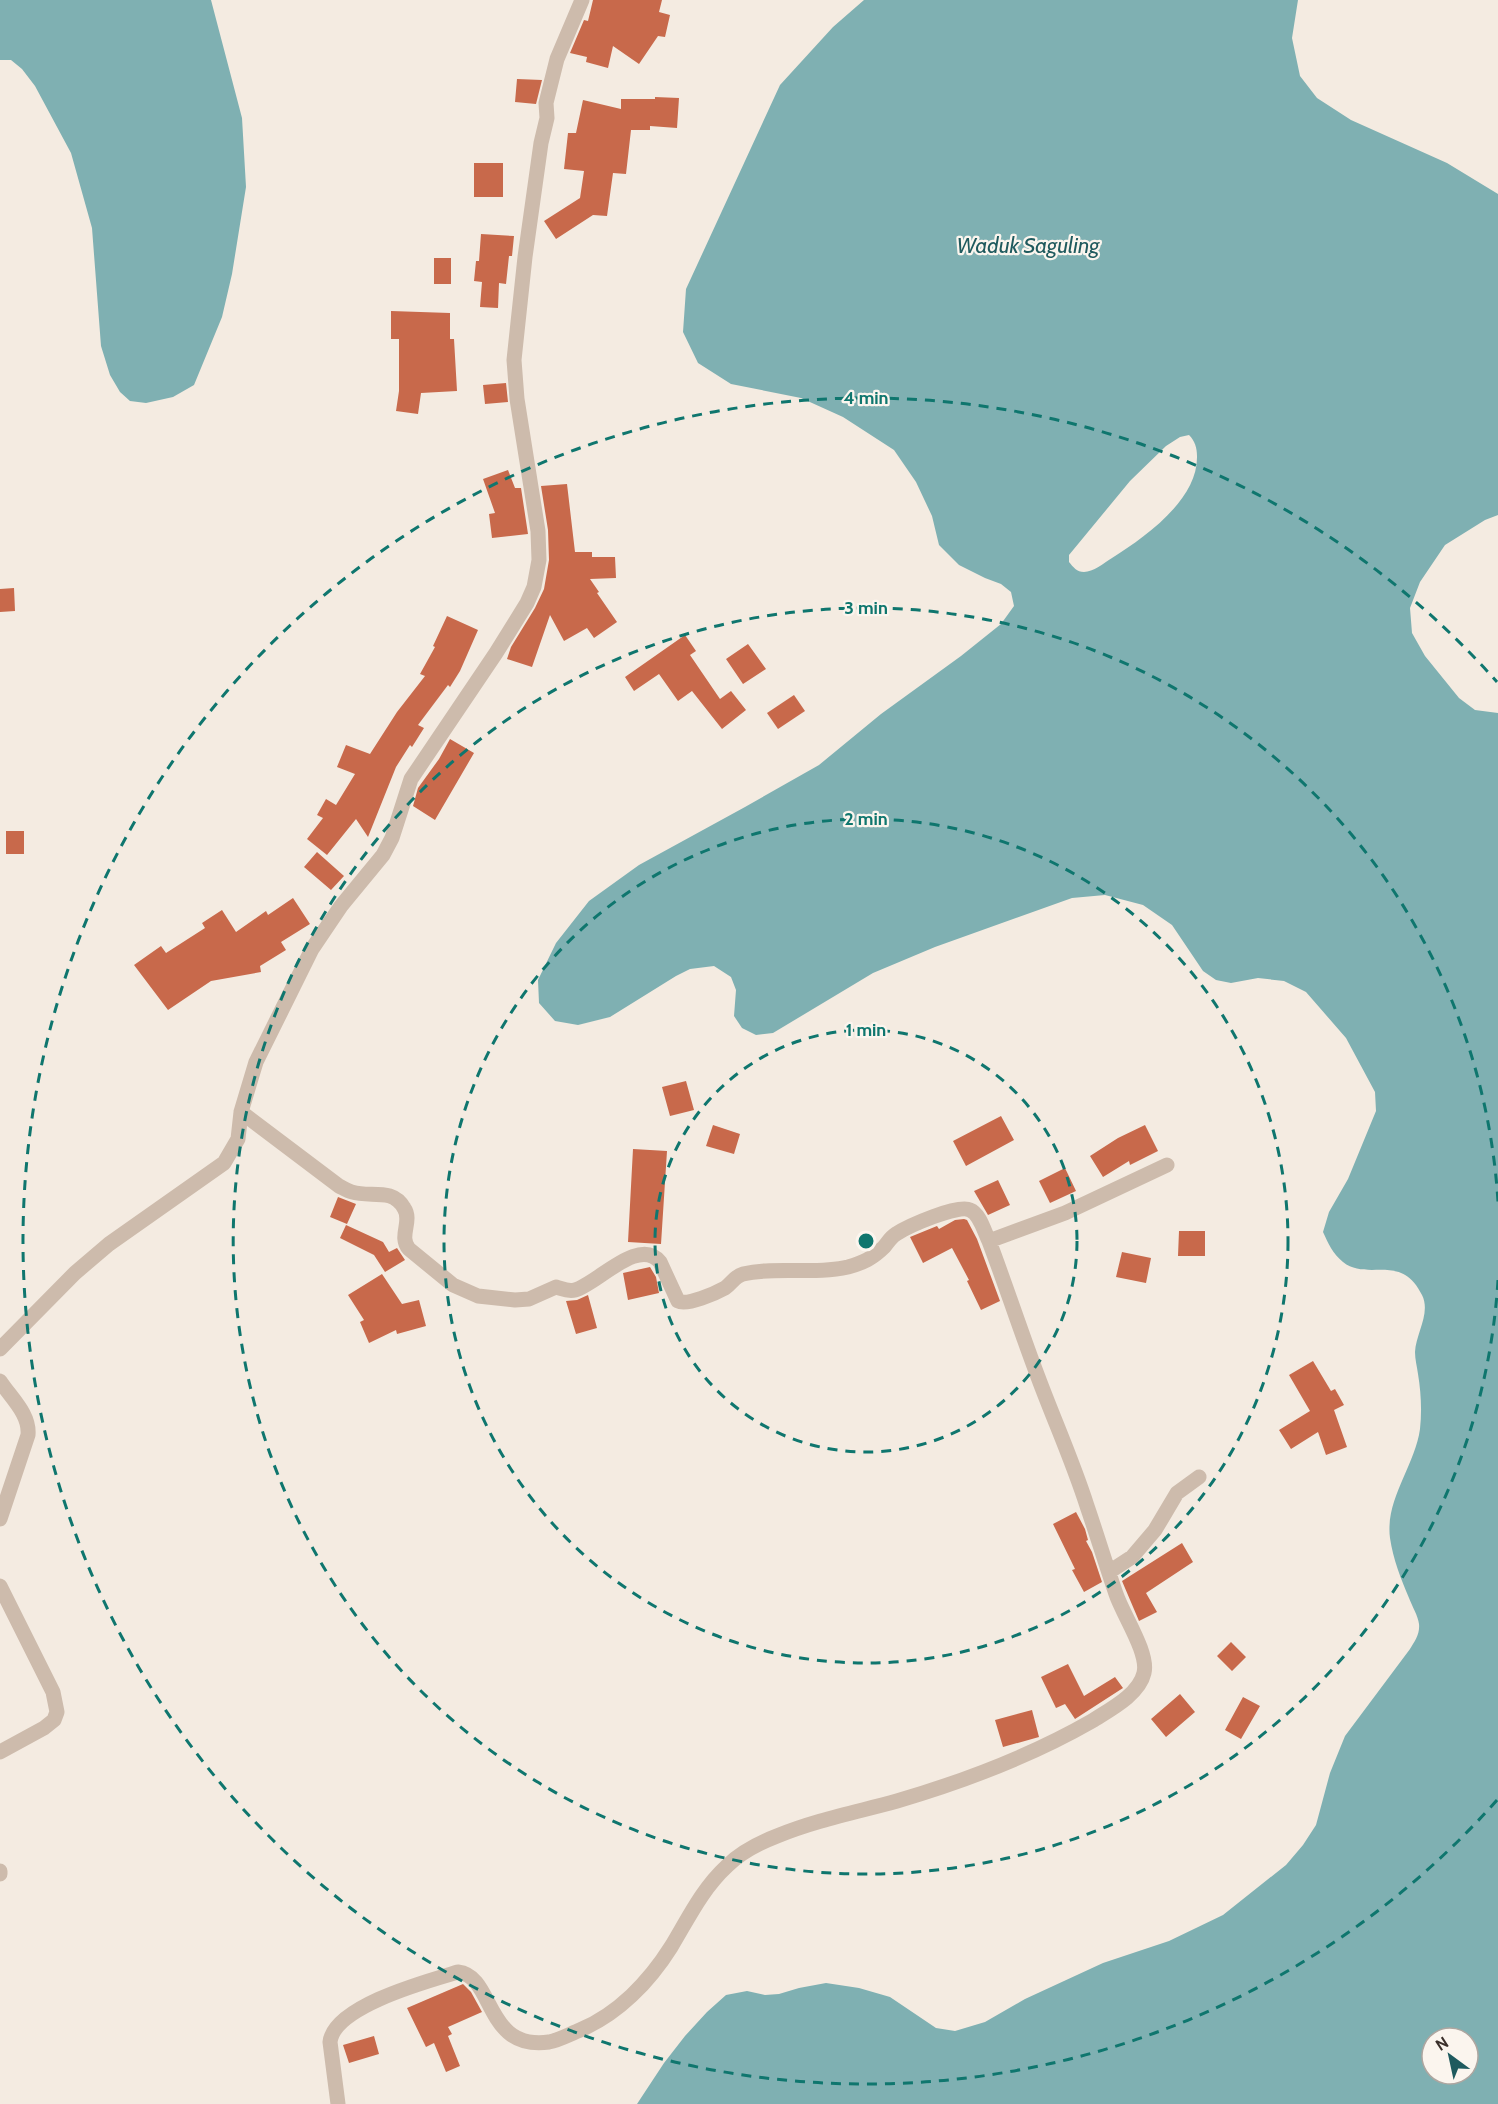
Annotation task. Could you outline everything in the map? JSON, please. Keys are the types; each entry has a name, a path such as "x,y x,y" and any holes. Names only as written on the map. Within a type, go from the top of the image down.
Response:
{"street":[{"path":"0,1349 75,1273 109,1244 224,1163 238,1139 241,1112 256,1062 312,949 340,906 383,855 392,838 411,779 496,653 527,603 534,587 539,560 538,531 517,399 514,360 525,257 541,143 547,118 546,103 557,59 582,0"},
{"path":"241,1112 339,1186 352,1193 380,1193 390,1196 403,1205 407,1213 404,1239 406,1245 453,1285 478,1296 515,1300 530,1299 553,1288 577,1290 622,1261 648,1254 656,1257 660,1262 678,1301 687,1303 720,1290 742,1274 793,1269 837,1269 867,1261 897,1234 948,1212 962,1208 970,1210 976,1215 989,1240 1087,1504 1121,1609 1145,1660 1141,1682 1129,1696 1058,1741 1013,1762 900,1800 804,1826 744,1851 715,1878 693,1908 650,1978 596,2023 550,2042 515,2037 499,2025 477,1983 464,1972 411,1986 353,2013 331,2034 338,2104"},
{"path":"989,1240 1065,1213 1167,1165"},
{"path":"0,1382 25,1415 29,1425 28,1435 0,1519"},
{"path":"1109,1572 1137,1551 1155,1530 1177,1493 1199,1477"},
{"path":"0,1586 53,1692 57,1712 54,1720 44,1728 0,1752"}],"water":[{"path":"0,0 211,0 242,118 246,187 232,274 222,317 194,385 173,397 146,403 130,401 120,392 110,375 101,346 92,228 71,153 35,86 22,69 11,60 0,60"},
{"name":"Waduk Saguling","path":"864,0 1298,0 1292,38 1300,76 1317,98 1351,120 1447,163 1498,194 1498,515 1485,520 1445,545 1420,582 1410,608 1412,633 1425,656 1459,698 1475,710 1498,713 1498,2104 637,2104 685,2036 726,1995 747,1991 765,1995 779,1994 826,1983 859,1988 890,1997 936,2028 955,2031 985,2022 1025,1999 1103,1963 1169,1941 1223,1915 1286,1865 1303,1845 1316,1825 1330,1773 1345,1736 1410,1649 1419,1628 1395,1561 1390,1538 1390,1524 1396,1496 1417,1443 1420,1429 1420,1395 1415,1352 1424,1316 1424,1302 1414,1282 1404,1275 1394,1271 1363,1270 1343,1262 1334,1252 1323,1232 1329,1212 1348,1179 1376,1111 1375,1092 1346,1038 1306,992 1284,981 1258,978 1231,983 1216,980 1203,971 1172,925 1143,905 1105,895 1072,898 935,947 873,973 773,1033 756,1035 742,1028 734,1016 736,990 731,977 714,966 690,969 610,1017 578,1025 555,1021 539,1003 538,980 556,943 589,901 639,865 819,765 881,714 1001,624 1014,606 1011,592 1001,584 959,565 939,545 932,516 916,482 894,450 843,417 801,398 731,384 698,363 683,332 686,289 780,85 833,27","holes":["1189,435 1197,450 1195,472 1189,488 1167,516 1102,565 1087,572 1075,569 1069,562 1069,555 1130,481 1166,446 1180,437"]}],"building":[{"path":"593,0 662,0 659,12 670,15 665,37 658,36 639,64 613,46 608,68 586,62 587,57 570,53 584,20 588,21"},
{"path":"517,79 542,80 536,104 515,102"},
{"path":"655,97 679,98 677,128 650,126 650,130 631,130 626,174 613,173 607,216 593,215 556,239 544,221 580,198 584,171 564,169 568,133 576,133 583,100 621,109 621,99 655,99"},
{"path":"474,163 503,163 503,197 474,197"},
{"path":"481,234 514,236 506,284 499,283 498,308 480,307 482,282 474,281 476,261 479,261"},
{"path":"434,258 451,258 451,284 434,284"},
{"path":"391,311 450,313 450,339 454,339 457,391 421,393 418,414 396,411 399,391 399,339 391,339"},
{"path":"506,383 508,402 485,404 483,385"},
{"path":"508,470 515,488 521,488 528,534 492,538 489,514 495,513 483,479"},
{"path":"567,484 575,552 592,552 592,557 615,557 616,578 590,579 617,622 594,638 587,628 564,641 550,615 532,667 507,659 511,647 544,589 549,560 548,530 541,486"},
{"path":"14,588 15,611 0,612 0,589"},
{"path":"447,616 478,630 460,671 450,687 448,685 418,725 424,728 396,767 368,837 356,819 327,855 307,839 323,818 317,815 326,799 336,805 355,774 337,767 346,745 370,754 397,712 425,676 420,674 435,647 433,646"},
{"path":"685,635 696,651 690,655 720,699 731,691 746,710 722,729 692,691 678,701 659,674 634,691 625,677"},
{"path":"748,644 766,669 743,684 726,659"},
{"path":"794,695 805,711 778,729 767,713"},
{"path":"450,739 474,753 435,820 413,806 418,788"},
{"path":"6,831 24,831 24,854 6,854"},
{"path":"317,852 344,876 331,890 304,867"},
{"path":"293,898 310,924 281,942 286,950 260,966 261,972 211,981 168,1010 134,965 161,946 166,953 205,928 202,923 222,910 236,932 266,911 268,915"},
{"path":"686,1081 694,1110 670,1116 662,1087"},
{"path":"1001,1116 1014,1140 966,1166 953,1141"},
{"path":"713,1125 740,1134 734,1154 706,1146"},
{"path":"1145,1125 1158,1151 1130,1165 1129,1161 1103,1177 1090,1156 1118,1138"},
{"path":"633,1149 667,1151 661,1244 628,1242"},
{"path":"1065,1168 1076,1191 1050,1203 1039,1181"},
{"path":"998,1180 1010,1205 988,1215 974,1191"},
{"path":"338,1197 356,1204 347,1224 330,1217"},
{"path":"955,1220 967,1220 977,1239 1000,1301 981,1310 967,1281 969,1280 952,1248 923,1263 910,1237 937,1226 939,1229"},
{"path":"346,1225 383,1242 389,1252 397,1248 405,1260 385,1272 374,1255 340,1238"},
{"path":"1179,1231 1205,1231 1205,1256 1178,1256"},
{"path":"1122,1252 1151,1258 1146,1283 1116,1277"},
{"path":"650,1267 656,1277 659,1293 628,1300 623,1273"},
{"path":"382,1274 402,1304 419,1300 426,1326 397,1334 396,1330 369,1343 360,1322 364,1320 348,1295"},
{"path":"588,1295 597,1328 576,1334 566,1301 577,1300"},
{"path":"1313,1361 1331,1391 1335,1389 1344,1405 1334,1410 1347,1447 1326,1455 1318,1432 1291,1449 1279,1430 1310,1411 1289,1375"},
{"path":"1076,1512 1085,1529 1088,1540 1086,1541 1102,1582 1084,1592 1053,1524"},
{"path":"1182,1543 1193,1562 1146,1593 1157,1612 1139,1621 1122,1581"},
{"path":"1231,1642 1246,1657 1232,1671 1217,1656"},
{"path":"1068,1664 1084,1696 1115,1677 1123,1688 1075,1719 1065,1704 1056,1708 1041,1677"},
{"path":"1180,1694 1195,1712 1166,1737 1151,1719"},
{"path":"1243,1697 1260,1706 1241,1739 1225,1730"},
{"path":"1032,1710 1039,1737 1003,1747 995,1720"},
{"path":"463,1984 471,1992 482,2012 448,2027 452,2034 448,2036 460,2066 446,2072 434,2043 426,2047 407,2008"},
{"path":"374,2036 379,2054 349,2063 343,2045"}]}
